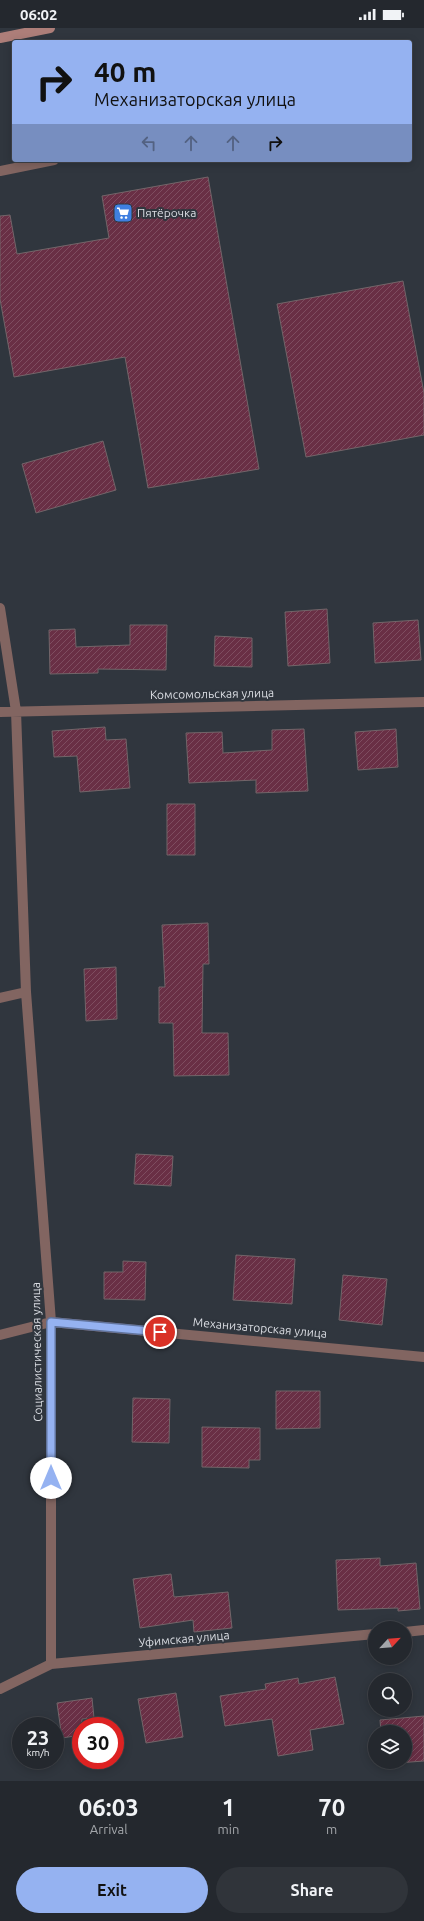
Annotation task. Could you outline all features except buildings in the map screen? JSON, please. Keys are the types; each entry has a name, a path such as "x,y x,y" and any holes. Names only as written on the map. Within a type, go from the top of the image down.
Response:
{"main road":[{"path":"0,38 50,28"}],"street":[{"path":"0,171 44,162"},
{"name":"Социалистическая улица","path":"0,608 16,711 26,992 51,1322 52,1664"},
{"name":"Комсомольская улица","path":"0,712 424,702"},
{"path":"0,998 26,992"},
{"name":"Механизаторская улица","path":"0,1335 51,1322 424,1357"},
{"path":"412,1631 424,1630"},
{"name":"Уфимская улица","path":"0,1689 52,1664 368,1635"}],"place":[{"name":"Пятёрочка","path":"123,213"}],"route":[{"path":"51,1478 51,1322 160,1332"}]}
